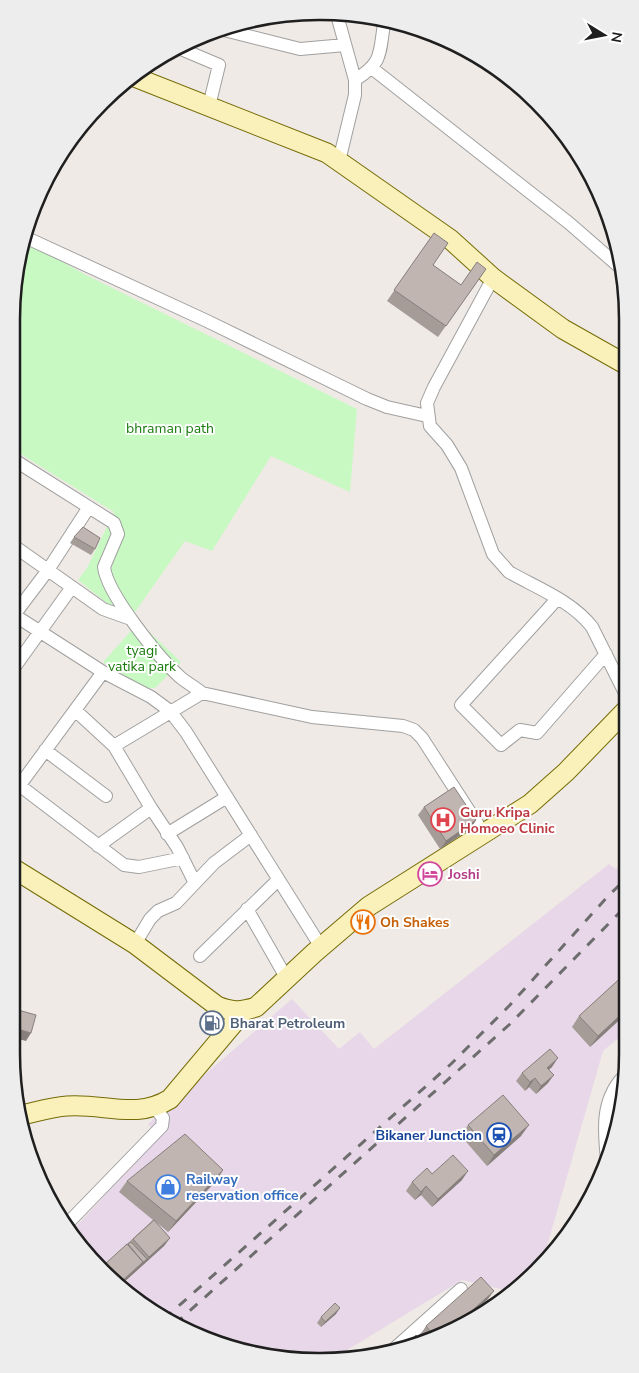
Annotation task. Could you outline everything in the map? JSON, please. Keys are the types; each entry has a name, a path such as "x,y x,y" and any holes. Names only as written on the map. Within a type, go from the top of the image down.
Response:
{"street":[{"path":"339,21 355,80 354,95 339,161"},
{"path":"355,80 373,69 379,55 383,27"},
{"path":"234,33 300,49 313,50 345,45"},
{"path":"186,51 219,65 209,106"},
{"path":"373,69 569,223 613,262"},
{"path":"141,79 327,153 450,239 493,278 563,330 619,361"},
{"path":"31,240 207,321 367,399 387,407 427,416"},
{"path":"493,278 434,387 428,403 427,416 430,426 446,445 460,468 493,554 500,564 509,572 575,609 585,618 592,627 619,682"},
{"path":"20,464 114,523 118,531 105,570 113,589 131,619 175,672 202,693 312,717 403,726 414,730 484,834"},
{"path":"20,605 48,570 89,507"},
{"path":"20,550 104,609 131,619"},
{"path":"20,659 72,587"},
{"path":"558,599 461,705 501,745 520,730 537,733 606,654"},
{"path":"20,618 103,672 151,697 170,711 186,732 227,796 321,947"},
{"path":"103,672 20,785 117,861 131,868 182,858"},
{"path":"114,746 202,693"},
{"path":"76,711 114,746 195,882"},
{"path":"20,873 135,944 217,1006 229,1011 244,1011 256,1006 369,906 530,804 566,772 619,716"},
{"path":"45,750 106,796"},
{"path":"168,834 227,796"},
{"path":"98,846 151,808"},
{"path":"135,944 150,919 158,911 176,902 214,863 251,834"},
{"path":"200,956 278,880"},
{"path":"247,909 287,979"},
{"path":"26,1114 67,1106 141,1110 155,1108 170,1099 244,1011"},
{"path":"605,1144 603,1118 617,1084"},
{"path":"70,1220 162,1126 163,1118 155,1108"},
{"path":"413,1338 462,1289"}],"shaded area":[{"path":"609,864 616,869 619,867 619,1038 603,1051 546,1250 504,1290 462,1280 345,1351 320,1353 280,1350 242,1343 223,1337 187,1322 153,1303 122,1279 94,1251 75,1227 159,1137 148,1124 292,999 339,1049 360,1032 374,1049"}],"green space":[{"name":"bhraman path","path":"30,244 84,274 357,409 350,492 271,456 212,551 185,541 130,619 123,616 78,580 87,568 114,512 20,454 20,320 23,280"},
{"name":"tyagi vatika park","path":"139,622 181,662 155,688 142,689 103,662"}],"building":[{"path":"434,233 448,243 433,265 461,285 477,262 486,269 446,326 394,290"},
{"path":"83,527 100,538 95,549 74,537"},
{"path":"454,787 476,820 446,841 424,807"},
{"path":"619,979 619,1016 598,1036 579,1016"},
{"path":"20,1011 36,1015 31,1033 20,1030"},
{"path":"550,1049 558,1058 547,1068 554,1075 541,1086 535,1078 530,1082 522,1073"},
{"path":"503,1095 529,1125 494,1155 468,1125"},
{"name":"Railway reservation office","path":"185,1134 223,1170 176,1221 127,1181"},
{"path":"453,1155 468,1171 438,1199 426,1186 421,1192 412,1182 427,1168 432,1174"},
{"path":"154,1220 170,1238 149,1257 133,1239"},
{"path":"131,1242 147,1259 141,1264 143,1262 128,1244"},
{"path":"127,1244 143,1262 123,1280 106,1263"},
{"path":"481,1277 494,1291 470,1312 452,1322 430,1331 426,1326"},
{"path":"335,1303 340,1308 325,1322 321,1317"}],"railway":[{"path":"170,1313 451,1064 510,1005 619,886"},
{"path":"181,1319 510,1024 619,913"}],"place":[{"name":"Guru Kripa Homoeo Clinic","path":"443,820"},
{"name":"Joshi","path":"430,874"},
{"name":"Oh Shakes","path":"363,922"},
{"name":"Bharat Petroleum","path":"212,1023"},
{"name":"Bikaner Junction","path":"499,1135"},
{"name":"Railway reservation office","path":"168,1187"}]}
